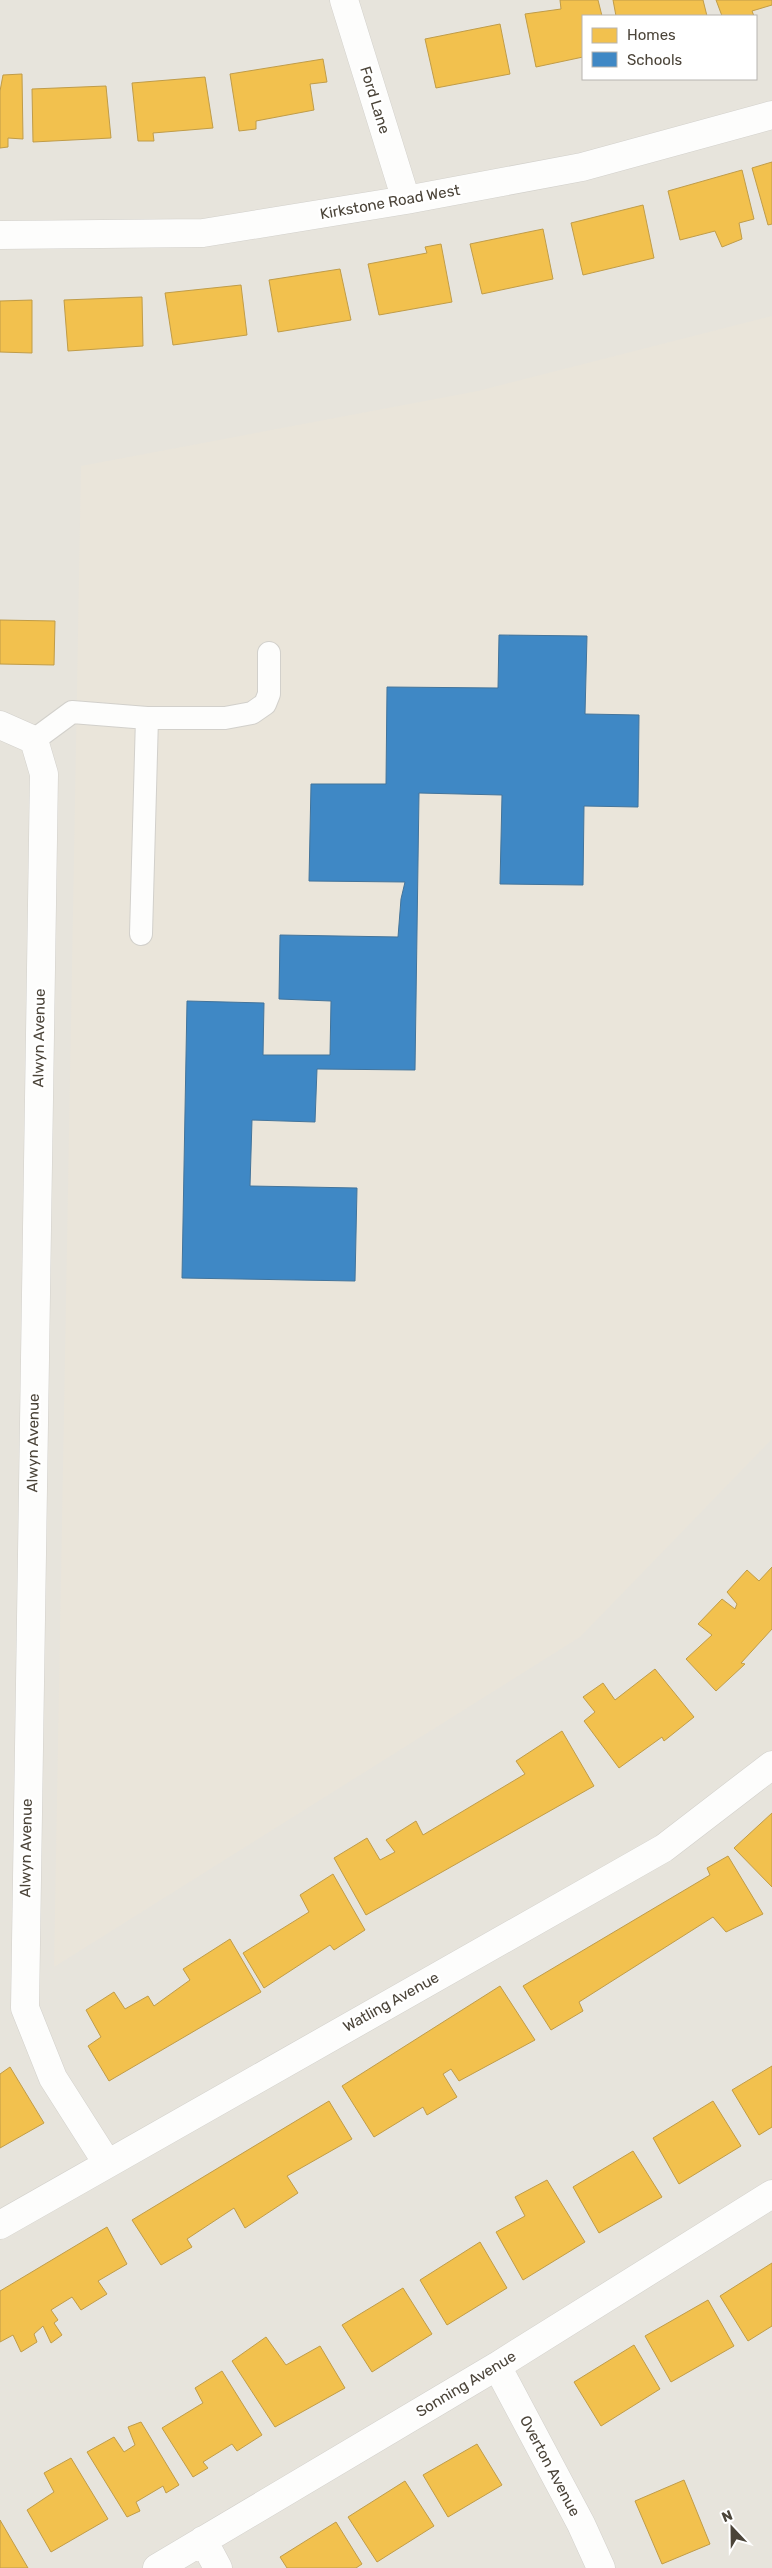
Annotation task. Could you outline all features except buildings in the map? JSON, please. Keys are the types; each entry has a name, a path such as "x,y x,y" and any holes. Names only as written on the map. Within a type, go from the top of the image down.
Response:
{"street":[{"name":"Ford Lane","path":"344,0 406,200"},
{"name":"Kirkstone Road West","path":"0,235 203,232 406,200 582,167 772,115"},
{"path":"0,725 34,740"},
{"name":"Alwyn Avenue","path":"34,740 44,774 25,2008 53,2078 107,2163"},
{"name":"Watling Avenue","path":"0,2225 664,1848 772,1765"},
{"name":"Sonning Avenue","path":"157,2568 497,2366 772,2194"},
{"name":"Overton Avenue","path":"497,2366 581,2524 601,2568"},
{"path":"203,2540 218,2568"}],"lane":[{"path":"34,740 61,718 72,712 147,718 225,718 252,713 265,704 268,694 269,653"},
{"path":"141,934 147,718"}],"shaded area":[{"path":"0,0 772,0 772,2568 0,2568"},
{"path":"772,316 772,1439 580,1637 54,1967 81,466 478,391"}]}
